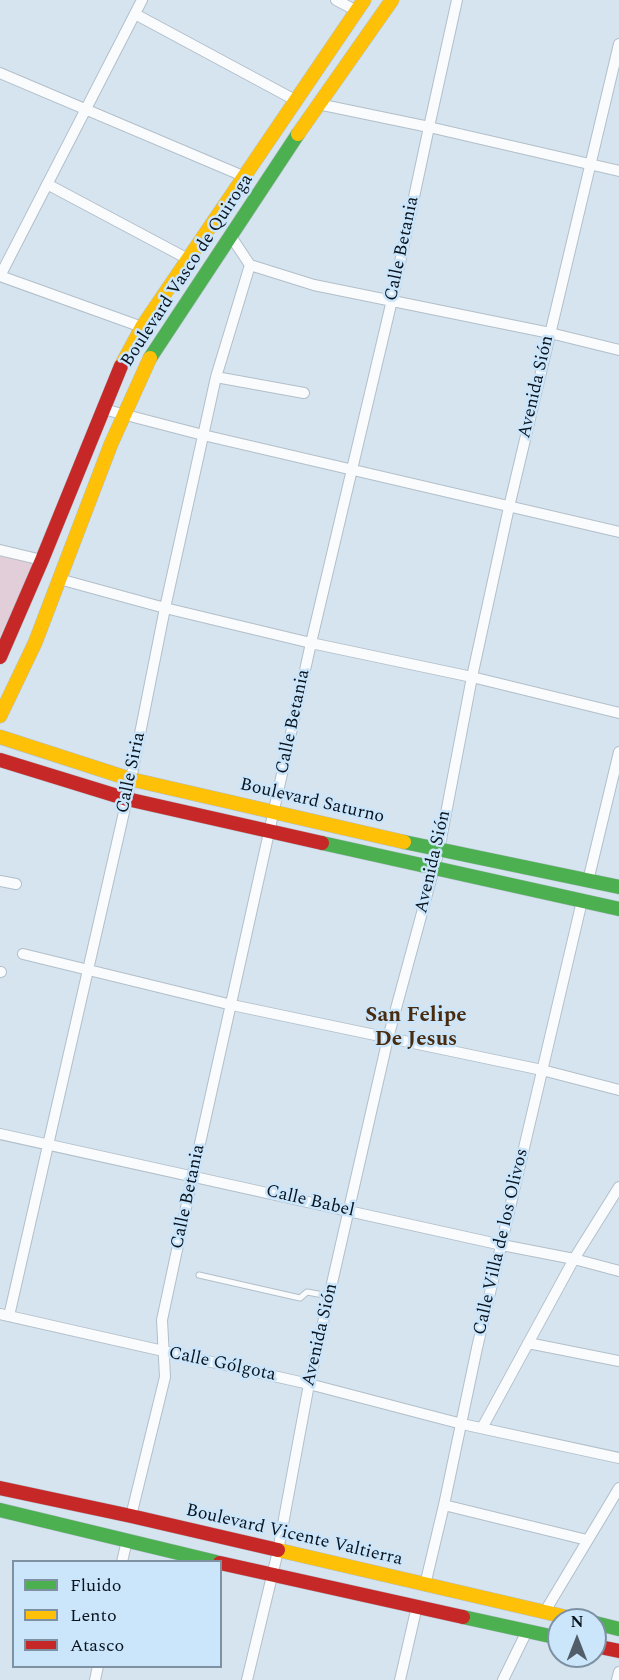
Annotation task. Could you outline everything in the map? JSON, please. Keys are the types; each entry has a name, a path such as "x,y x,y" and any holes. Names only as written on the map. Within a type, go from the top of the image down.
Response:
{"street":[{"path":"142,0 0,276 142,327"},
{"path":"336,0 361,5"},
{"name":"Boulevard Vasco de Quiroga","path":"0,716 35,643 124,415 149,359 318,104 392,0"},
{"name":"Calle Betania","path":"131,1516 165,1377 162,1320 193,1175 232,1005 268,831 392,300 458,0"},
{"name":"Boulevard Vasco de Quiroga","path":"0,657 42,560 118,371 142,327 361,5"},
{"path":"135,14 295,100"},
{"name":"Avenida Sión","path":"247,1680 278,1551 309,1384 329,1296 388,1038 439,850 472,677 509,507 619,44"},
{"path":"0,73 243,176"},
{"path":"318,104 619,171"},
{"path":"47,184 188,259"},
{"path":"230,235 250,265 314,285 550,333 619,350"},
{"name":"Calle Siria","path":"4,1315 47,1143 127,798 165,608 216,377 250,265"},
{"path":"216,377 304,393"},
{"path":"103,409 203,435 619,532"},
{"path":"0,550 42,560"},
{"path":"60,579 165,608 311,643 472,677 619,713"},
{"name":"Boulevard Saturno","path":"0,737 130,778 274,813 619,888"},
{"path":"588,881 619,752"},
{"name":"Boulevard Saturno","path":"0,760 127,798 619,909"},
{"path":"0,881 16,884"},
{"name":"Calle Villa de los Olivos","path":"424,1585 582,901"},
{"path":"23,954 232,1005 542,1070 619,1090"},
{"name":"Calle Babel","path":"0,1134 619,1270"},
{"path":"482,1428 574,1259 619,1187"},
{"name":"Calle Gólgota","path":"4,1315 309,1384 462,1424 619,1458"},
{"path":"528,1343 619,1361"},
{"name":"Boulevard Vicente Valtierra","path":"0,1488 131,1516 547,1613"},
{"path":"544,1612 619,1488"},
{"path":"444,1505 587,1540"},
{"path":"0,1510 208,1560"},
{"path":"122,1560 127,1540"},
{"path":"222,1563 547,1635"},
{"path":"400,1680 417,1606"},
{"path":"504,1680 527,1631"},
{"path":"617,1680 619,1672"}],"lane":[{"path":"199,1275 300,1298 307,1292 329,1296"}],"shaded area":[{"path":"0,554 35,563 0,636"}],"traffic: fast":[{"path":"150,358 298,134"},
{"path":"404,842 619,887"},
{"path":"322,843 619,909"},
{"path":"0,1510 208,1560"},
{"path":"463,1617 547,1635"},
{"path":"607,1626 619,1629"}],"traffic: slow":[{"path":"121,366 142,327 364,0"},
{"path":"298,134 392,0"},
{"path":"0,716 35,643 111,444 150,358"},
{"path":"0,737 130,779 404,842"},
{"path":"278,1550 547,1613"}],"traffic: jam":[{"path":"0,657 121,366"},
{"path":"0,760 127,799 322,843"},
{"path":"0,1488 278,1550"},
{"path":"222,1563 463,1617"},
{"path":"607,1648 619,1651"}],"district":[{"name":"San Felipe De Jesus","path":"416,1029"}]}
